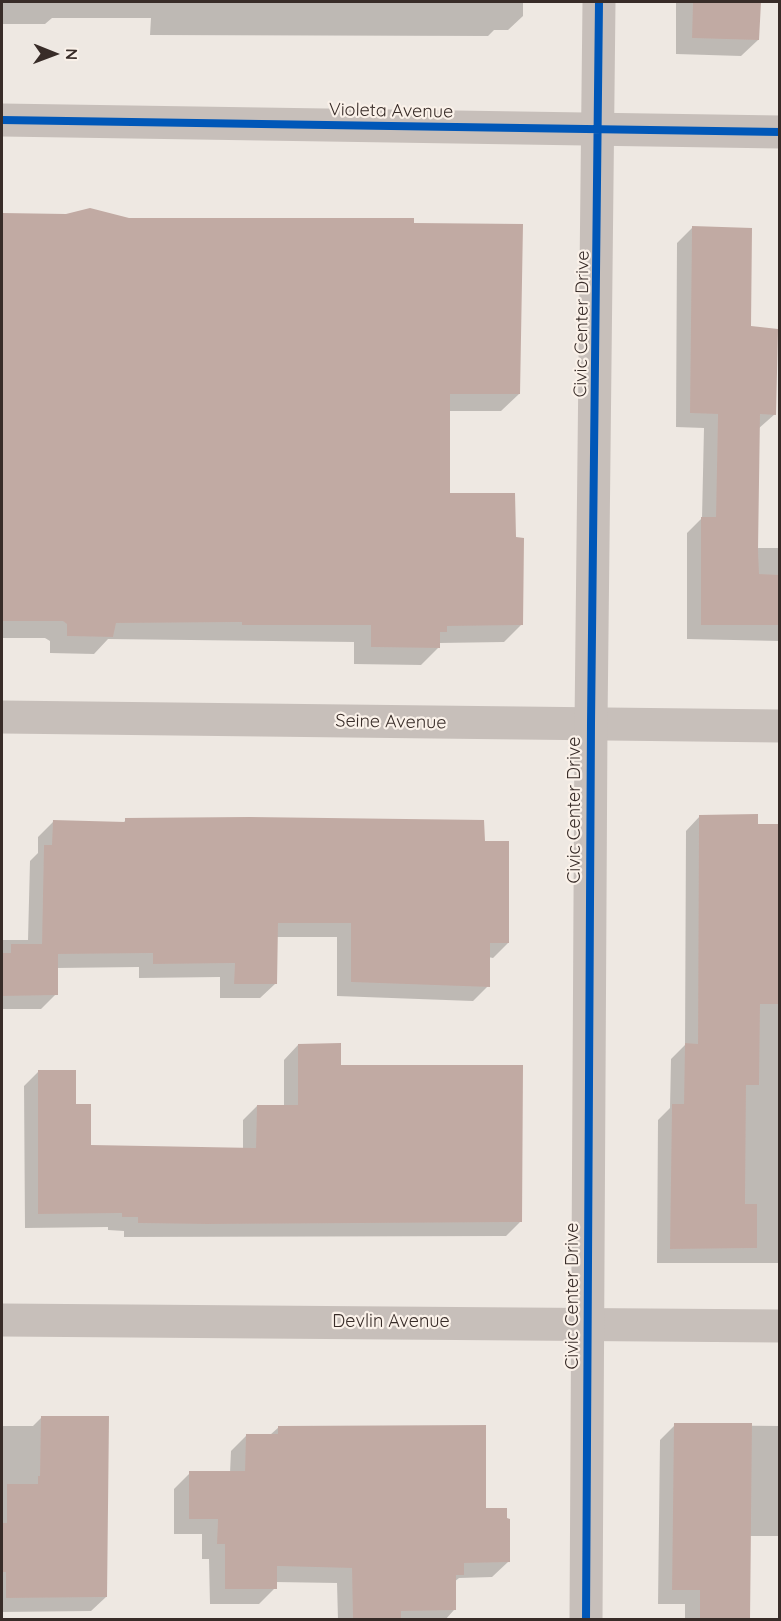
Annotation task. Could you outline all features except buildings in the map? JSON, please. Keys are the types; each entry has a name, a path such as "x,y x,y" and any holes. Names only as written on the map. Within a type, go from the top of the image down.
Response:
{"street":[{"name":"Civic Center Drive","path":"586,1620 591,723 599,2"},
{"name":"Violeta Avenue","path":"2,120 780,132"},
{"name":"Seine Avenue","path":"2,717 780,726"},
{"name":"Devlin Avenue","path":"2,1320 780,1326"}],"cycle path":[{"path":"586,1620 591,723 599,2"},
{"path":"2,120 780,132"}]}
